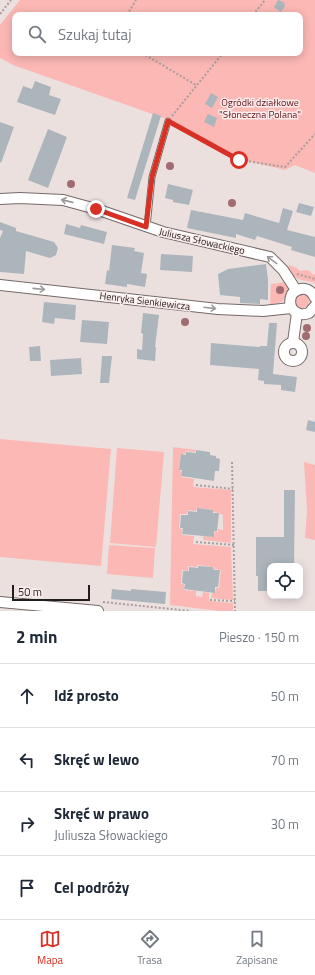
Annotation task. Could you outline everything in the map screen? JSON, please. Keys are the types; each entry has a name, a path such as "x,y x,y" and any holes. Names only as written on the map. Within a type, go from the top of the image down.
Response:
{"street":[{"name":"Juliusza Słowackiego","path":"0,199 20,198 63,200 96,209 163,232 270,257 283,270 296,290"},
{"name":"Henryka Sienkiewicza","path":"0,285 218,309 294,311 305,315 315,306"},
{"path":"293,342 294,311 290,303 292,294 296,290 306,289 310,291 315,298"},
{"path":"0,602 98,611"}],"lane":[{"path":"146,227 152,177 168,121"}],"path":[{"path":"0,14 11,0"},
{"path":"129,12 136,0"},
{"path":"255,12 265,0"},
{"path":"147,56 196,86"},
{"path":"221,56 168,121 239,160 285,167 315,134"},
{"path":"232,462 235,611"},
{"path":"196,485 233,489"},
{"path":"196,542 234,545"},
{"path":"210,600 235,602"}],"green space":[{"name":"Ogródki działkowe \"Słoneczna Polana\"","path":"20,0 315,0 315,173 295,165 285,170 239,159 175,122 13,65 0,58 0,25"},
{"path":"289,265 300,271 306,270 310,271 313,275 315,274 315,283 293,276 288,268"},
{"path":"286,282 289,287 284,300 280,303 270,305 271,284"},
{"path":"299,294 305,294 309,298 309,304 305,308 299,308 295,304 295,298"},
{"path":"0,439 111,449 101,566 0,557"},
{"path":"173,447 196,450 195,452 186,451 185,454 181,454 179,470 181,471 181,477 194,479 193,487 231,490 231,543 203,540 203,536 214,537 215,531 218,532 218,529 223,530 223,515 213,512 213,510 197,508 196,511 188,510 187,514 180,514 179,528 182,529 182,535 194,536 193,544 231,547 233,600 211,598 212,593 215,593 216,588 219,588 221,570 214,569 214,567 197,565 197,567 188,566 188,571 182,570 181,584 184,584 184,590 196,591 196,596 202,597 203,592 209,593 209,601 233,603 233,611 220,611 170,605"},
{"path":"117,448 164,452 156,547 110,543"},
{"path":"304,462 315,465 315,540 305,538 307,511"},
{"path":"109,545 155,548 153,578 107,574"}],"building":[{"path":"278,0 284,2 285,6 281,12 274,7"},
{"path":"35,81 51,87 49,95 61,99 55,115 17,102 23,86 32,89"},
{"path":"211,93 218,97 212,108 205,104"},
{"path":"153,113 161,116 135,200 127,198"},
{"path":"208,114 217,118 214,127 204,122"},
{"path":"0,122 14,127 1,163 0,162"},
{"path":"48,129 67,137 48,188 28,180"},
{"path":"168,184 193,190 189,205 173,202 173,200 165,198"},
{"path":"299,203 314,207 311,216 296,212"},
{"path":"283,208 293,211 287,230 315,237 315,257 291,250 292,247 257,236 255,240 236,234 236,238 187,228 191,210 243,220 245,213 279,223"},
{"path":"0,222 16,228 16,231 54,242 58,248 56,255 50,258 26,251 24,274 0,272 0,238 3,231 0,230"},
{"path":"66,224 80,228 81,225 107,232 104,244 64,234"},
{"path":"112,245 135,248 134,251 144,253 141,273 147,274 145,287 127,284 127,287 105,284 107,270 109,271"},
{"path":"161,254 193,256 192,272 160,270"},
{"path":"266,264 268,300 260,299 260,304 240,303 240,297 220,295 218,274 228,269"},
{"path":"44,302 76,305 75,320 55,318 54,324 42,322"},
{"path":"143,313 159,315 155,347 155,361 137,359 137,349 142,350 143,334 141,333"},
{"path":"82,320 109,322 107,344 80,342"},
{"path":"269,323 277,323 273,374 297,377 295,392 281,390 281,385 264,384 264,381 258,380 259,369 210,365 211,343 260,347 267,346"},
{"path":"40,346 41,361 30,361 29,347"},
{"path":"102,356 112,356 109,383 100,383"},
{"path":"81,358 82,374 51,376 50,360"},
{"path":"308,420 315,422 315,432 306,430"},
{"path":"196,450 210,452 210,455 216,456 216,458 220,459 219,471 215,471 214,481 181,476 182,470 179,470 181,454 186,455 186,452 196,453"},
{"path":"284,490 295,490 294,563 267,563 267,591 258,591 258,576 256,576 256,537 284,537"},
{"path":"197,508 213,510 213,513 219,513 217,531 214,531 214,537 182,534 183,528 180,528 181,515 188,515 188,511 197,512"},
{"path":"198,566 213,567 214,570 220,570 218,587 215,587 215,593 184,589 185,584 182,583 183,571 189,571 189,567 198,568"},
{"path":"112,589 166,592 165,604 111,599"}],"route":[{"path":"96,209 146,227 152,177 168,121 239,160"}]}
